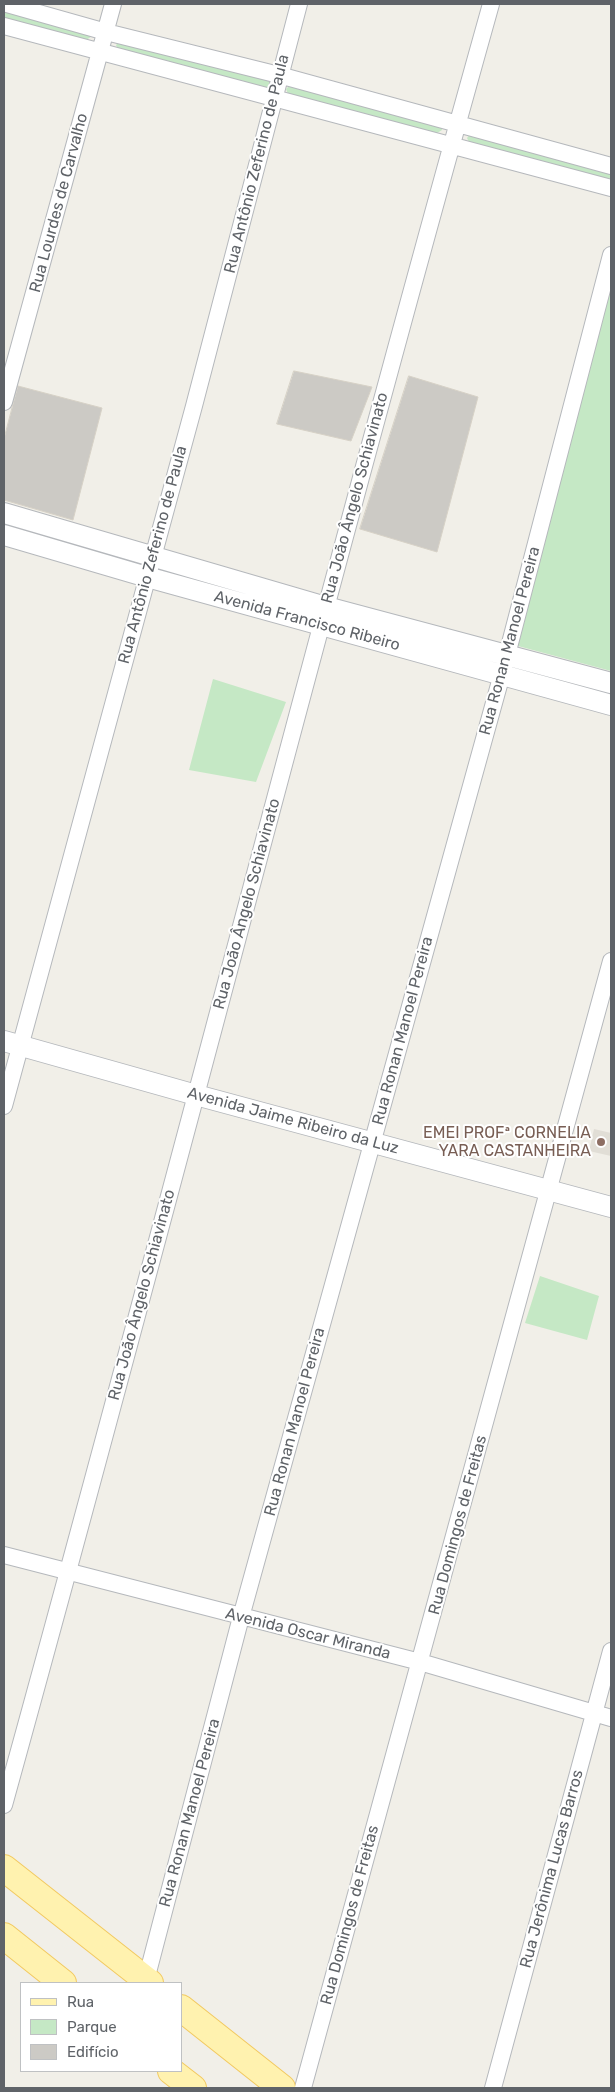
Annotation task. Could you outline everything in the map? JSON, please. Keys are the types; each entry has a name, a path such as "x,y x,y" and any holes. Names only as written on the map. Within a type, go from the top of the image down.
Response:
{"main road":[{"path":"4,1868 148,1982"},
{"path":"4,1936 62,1982"},
{"path":"182,2009 282,2088"},
{"path":"173,2072 193,2088"}],"street":[{"path":"7,4 106,32 279,75 611,166"},
{"name":"Rua Lourdes de Carvalho","path":"4,402 114,4"},
{"name":"Rua Antônio Zeferino de Paula","path":"4,1106 12,1043 148,577 299,4"},
{"name":"Rua João Ângelo Schiavinato","path":"4,1805 451,145 491,4"},
{"path":"4,26 611,188"},
{"name":"Rua Ronan Manoel Pereira","path":"148,1982 242,1617 504,665 611,255"},
{"name":"Avenida Francisco Ribeiro","path":"4,513 154,555 324,616"},
{"name":"Avenida Francisco Ribeiro","path":"4,535 148,577 324,616 504,665 611,705"},
{"name":"Avenida Francisco Ribeiro","path":"504,665 611,683"},
{"name":"Rua Domingos de Freitas","path":"303,2088 611,961"},
{"name":"Avenida Jaime Ribeiro da Luz","path":"12,1043 372,1143 611,1206"},
{"name":"Avenida Oscar Miranda","path":"4,1555 420,1662 611,1718"},
{"name":"Rua Jerônima Lucas Barros","path":"493,2088 611,1651"}],"shaded area":[{"name":"EMEI PROFª CORNELIA YARA CASTANHEIRA","path":"594,1129 611,1133 611,1156 589,1151"}],"green space":[{"path":"4,5 92,36 85,41 4,20"},
{"path":"120,41 271,80 269,89 118,50 116,45"},
{"path":"290,85 441,124 442,130 434,135 288,94 286,89"},
{"path":"471,133 611,167 611,182 469,142 467,138"},
{"path":"611,286 611,671 518,646"},
{"path":"213,679 286,702 256,782 189,770"},
{"path":"540,1276 599,1296 587,1340 525,1323"}],"building":[{"path":"294,371 372,387 351,441 277,424"},
{"path":"409,376 478,397 437,552 360,529"},
{"path":"18,386 102,408 73,520 4,500 4,439"}],"place":[{"name":"EMEI PROFª CORNELIA YARA CASTANHEIRA","path":"601,1142"}]}
